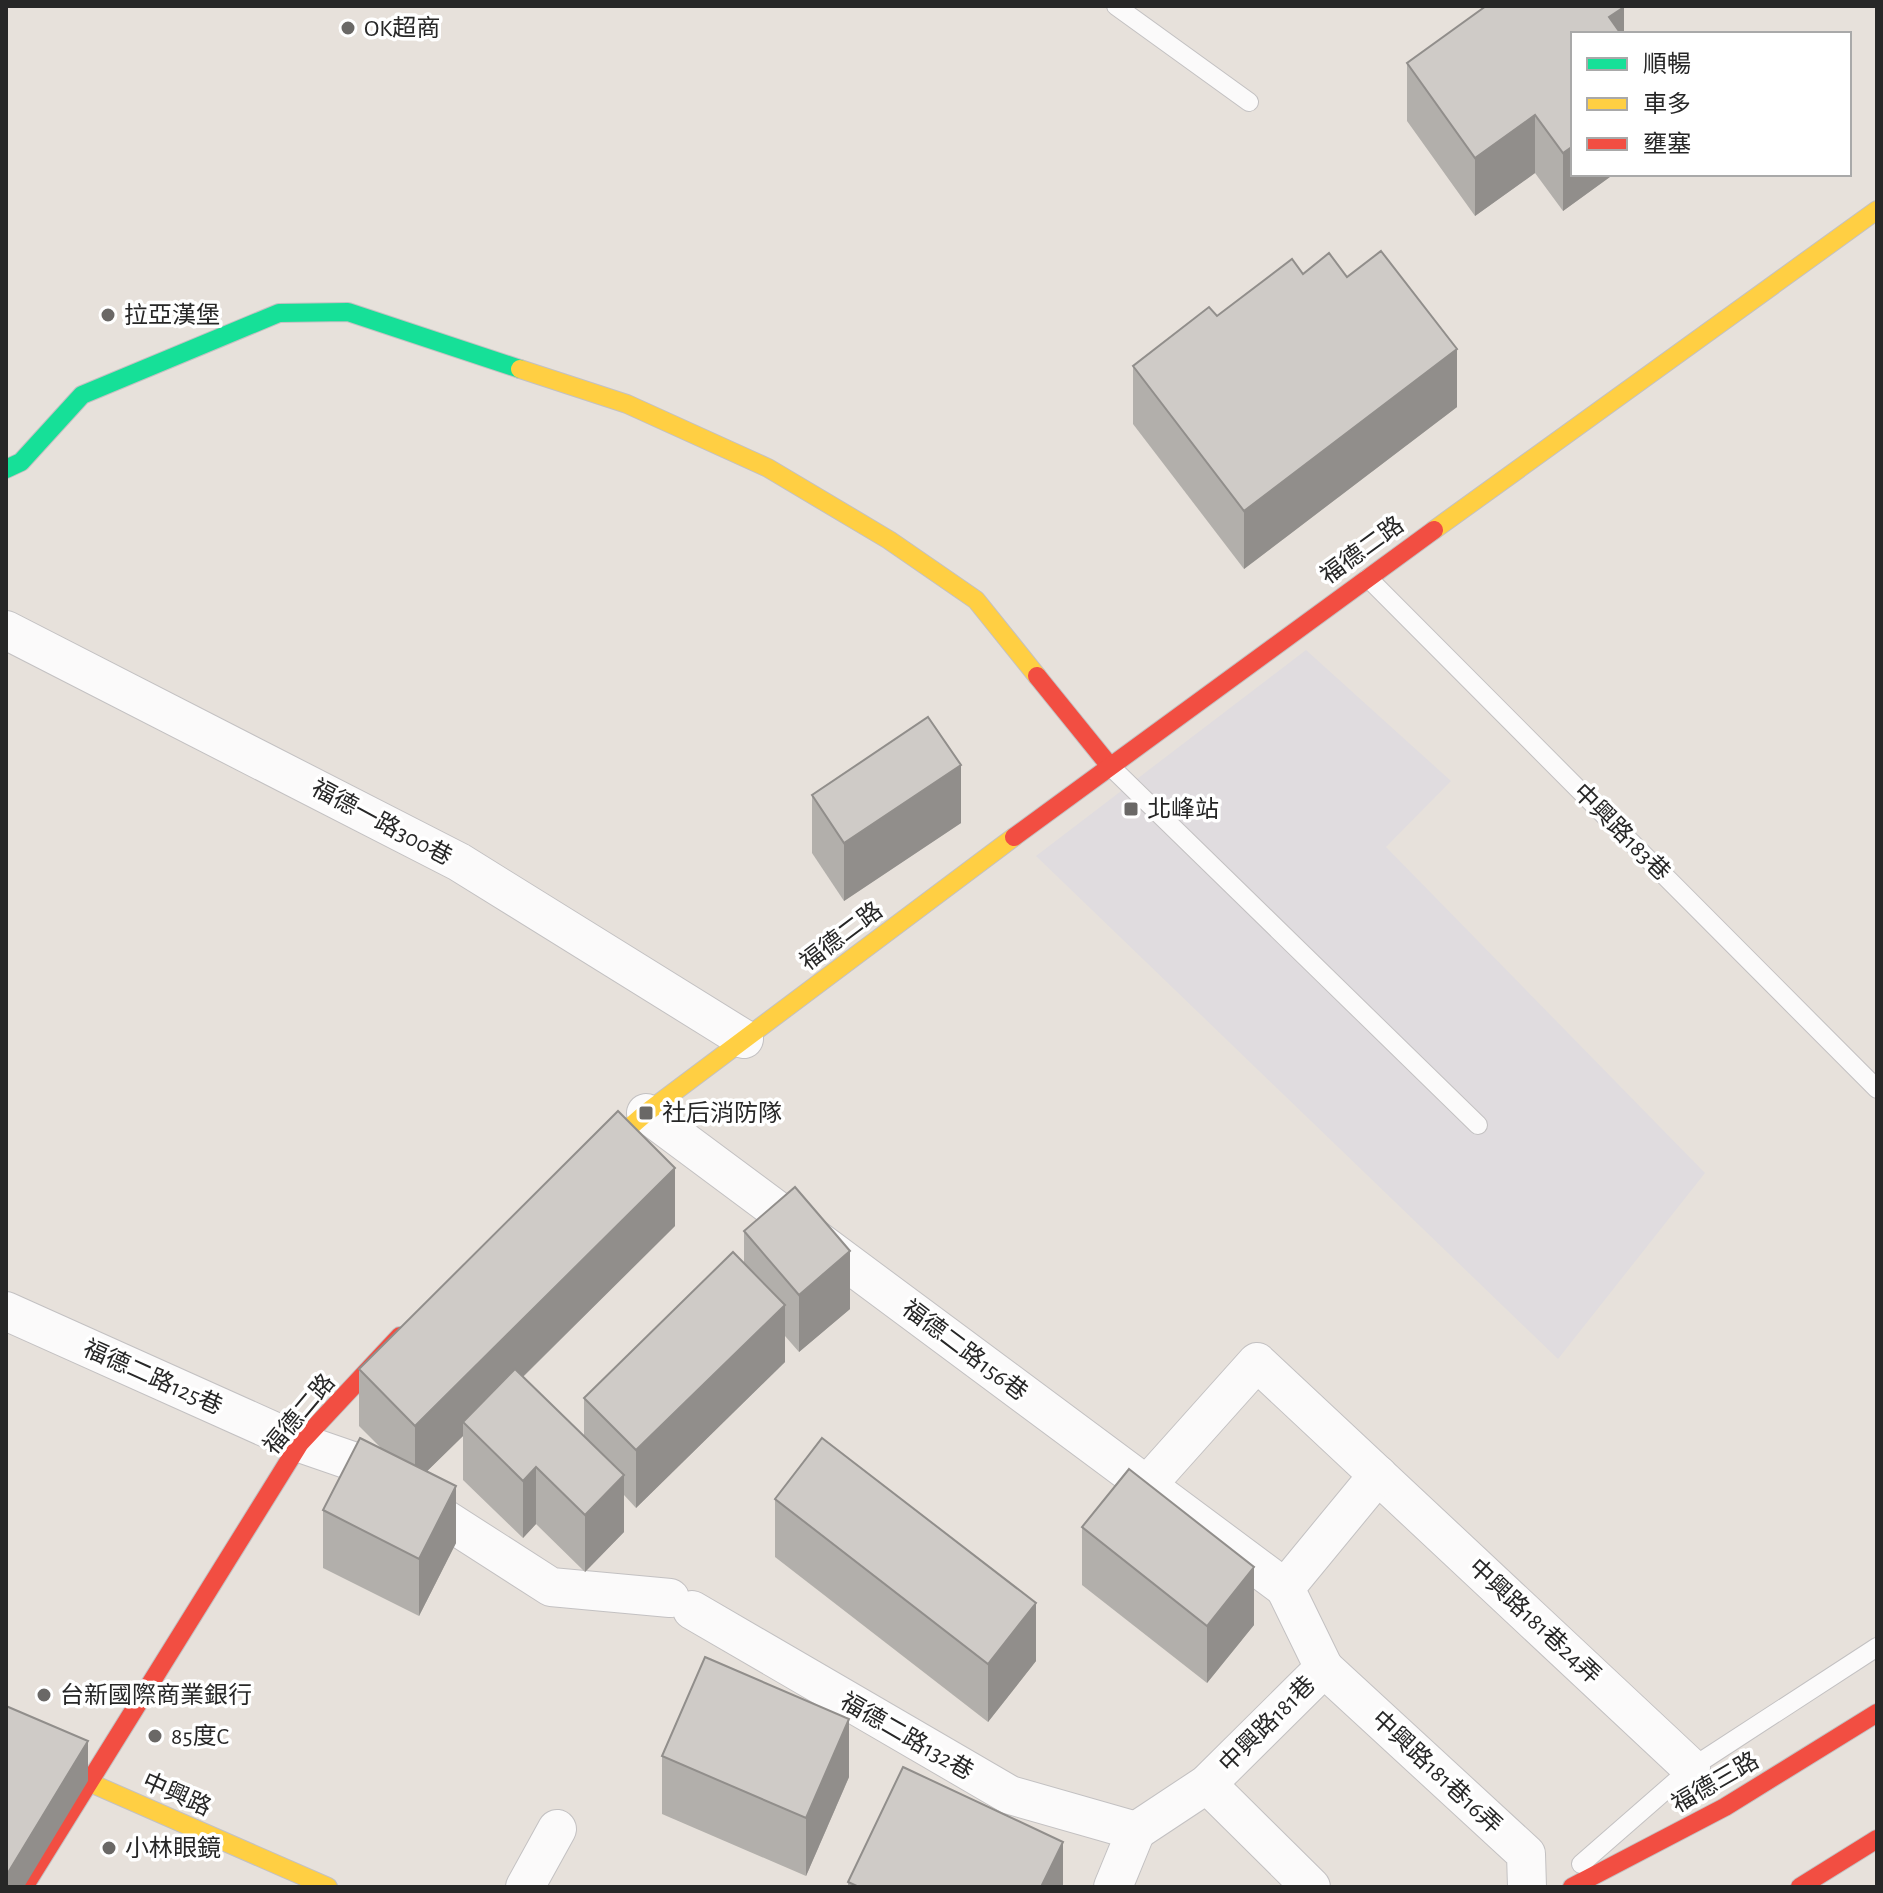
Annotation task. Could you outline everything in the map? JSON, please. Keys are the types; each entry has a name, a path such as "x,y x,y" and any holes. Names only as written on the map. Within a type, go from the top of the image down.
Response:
{"main road":[{"name":"福德二路","path":"574,1175 646,1113 1109,765 1366,576 1877,210"},
{"path":"6,469 21,462 82,395 279,313 348,312 627,404 768,468 889,540 976,600 1109,765"},
{"name":"福德二路","path":"24,1887 300,1443 413,1322"},
{"name":"福德三路","path":"1572,1887 1725,1807 1877,1713"},
{"name":"中興路","path":"6,1746 328,1887"},
{"path":"1800,1887 1877,1839"}],"street":[{"name":"福德一路300巷","path":"6,630 459,862 744,1039"},
{"name":"福德二路156巷","path":"646,1113 1285,1588"},
{"name":"福德二路125巷","path":"6,1311 300,1443"},
{"name":"中興路181巷24弄","path":"1147,1485 1257,1362 1691,1768"},
{"name":"福德二路132巷","path":"300,1443 358,1463 551,1587 681,1604 1010,1795 1136,1831"},
{"path":"1285,1588 1378,1475"},
{"name":"中興路181巷","path":"1136,1831 1207,1784 1324,1668 1285,1588"},
{"name":"中興路181巷16弄","path":"1324,1668 1526,1854 1527,1887"},
{"path":"1207,1784 1311,1887"},
{"path":"525,1887 557,1829"},
{"path":"1113,1887 1136,1831"}],"lane":[{"path":"1116,6 1249,102"},
{"name":"中興路183巷","path":"1366,576 1877,1089"},
{"path":"1109,765 1478,1125"},
{"path":"1555,1887 1691,1768 1877,1647"}],"shaded area":[{"path":"1306,650 1451,781 1386,847 1705,1173 1558,1359 1036,856"}],"building":[{"path":"1486,6 1624,7 1609,17 1620,32 1571,32 1571,147 1563,153 1535,115 1475,158 1407,63"},
{"path":"1381,251 1457,349 1244,511 1133,366 1209,307 1217,316 1292,259 1303,274 1329,253 1347,277"},
{"path":"928,717 961,765 844,843 812,795"},
{"path":"618,1111 675,1168 415,1426 359,1369"},
{"path":"795,1187 850,1251 799,1295 744,1231"},
{"path":"733,1252 785,1305 636,1450 584,1398"},
{"path":"515,1369 624,1475 585,1515 536,1467 523,1481 463,1422"},
{"path":"360,1438 456,1486 419,1559 323,1510"},
{"path":"822,1438 1036,1603 988,1664 775,1499"},
{"path":"1129,1469 1254,1567 1207,1626 1082,1527"},
{"path":"705,1657 849,1719 806,1818 662,1756"},
{"path":"6,1706 88,1741 6,1876"},
{"path":"903,1767 1063,1842 1041,1887 859,1887 848,1882"}],"traffic: fast":[{"path":"6,469 21,462 82,395 279,313 348,312 520,369"}],"traffic: slow":[{"path":"1434,530 1877,210"},
{"path":"520,369 627,404 768,468 889,540 976,600 1037,676"},
{"path":"586,1165 646,1113 1014,837"},
{"path":"6,1746 328,1887"}],"traffic: jam":[{"path":"1014,837 1434,530"},
{"path":"1037,676 1109,765"},
{"path":"24,1887 300,1443 400,1336"},
{"path":"1572,1887 1725,1807 1877,1713"},
{"path":"1800,1887 1877,1839"}],"place":[{"name":"OK超商","path":"348,28"},
{"name":"拉亞漢堡","path":"108,315"},
{"name":"北峰站","path":"1131,809"},
{"name":"社后消防隊","path":"646,1113"},
{"name":"台新國際商業銀行","path":"44,1695"},
{"name":"85度C","path":"155,1736"},
{"name":"小林眼鏡","path":"109,1848"}]}
